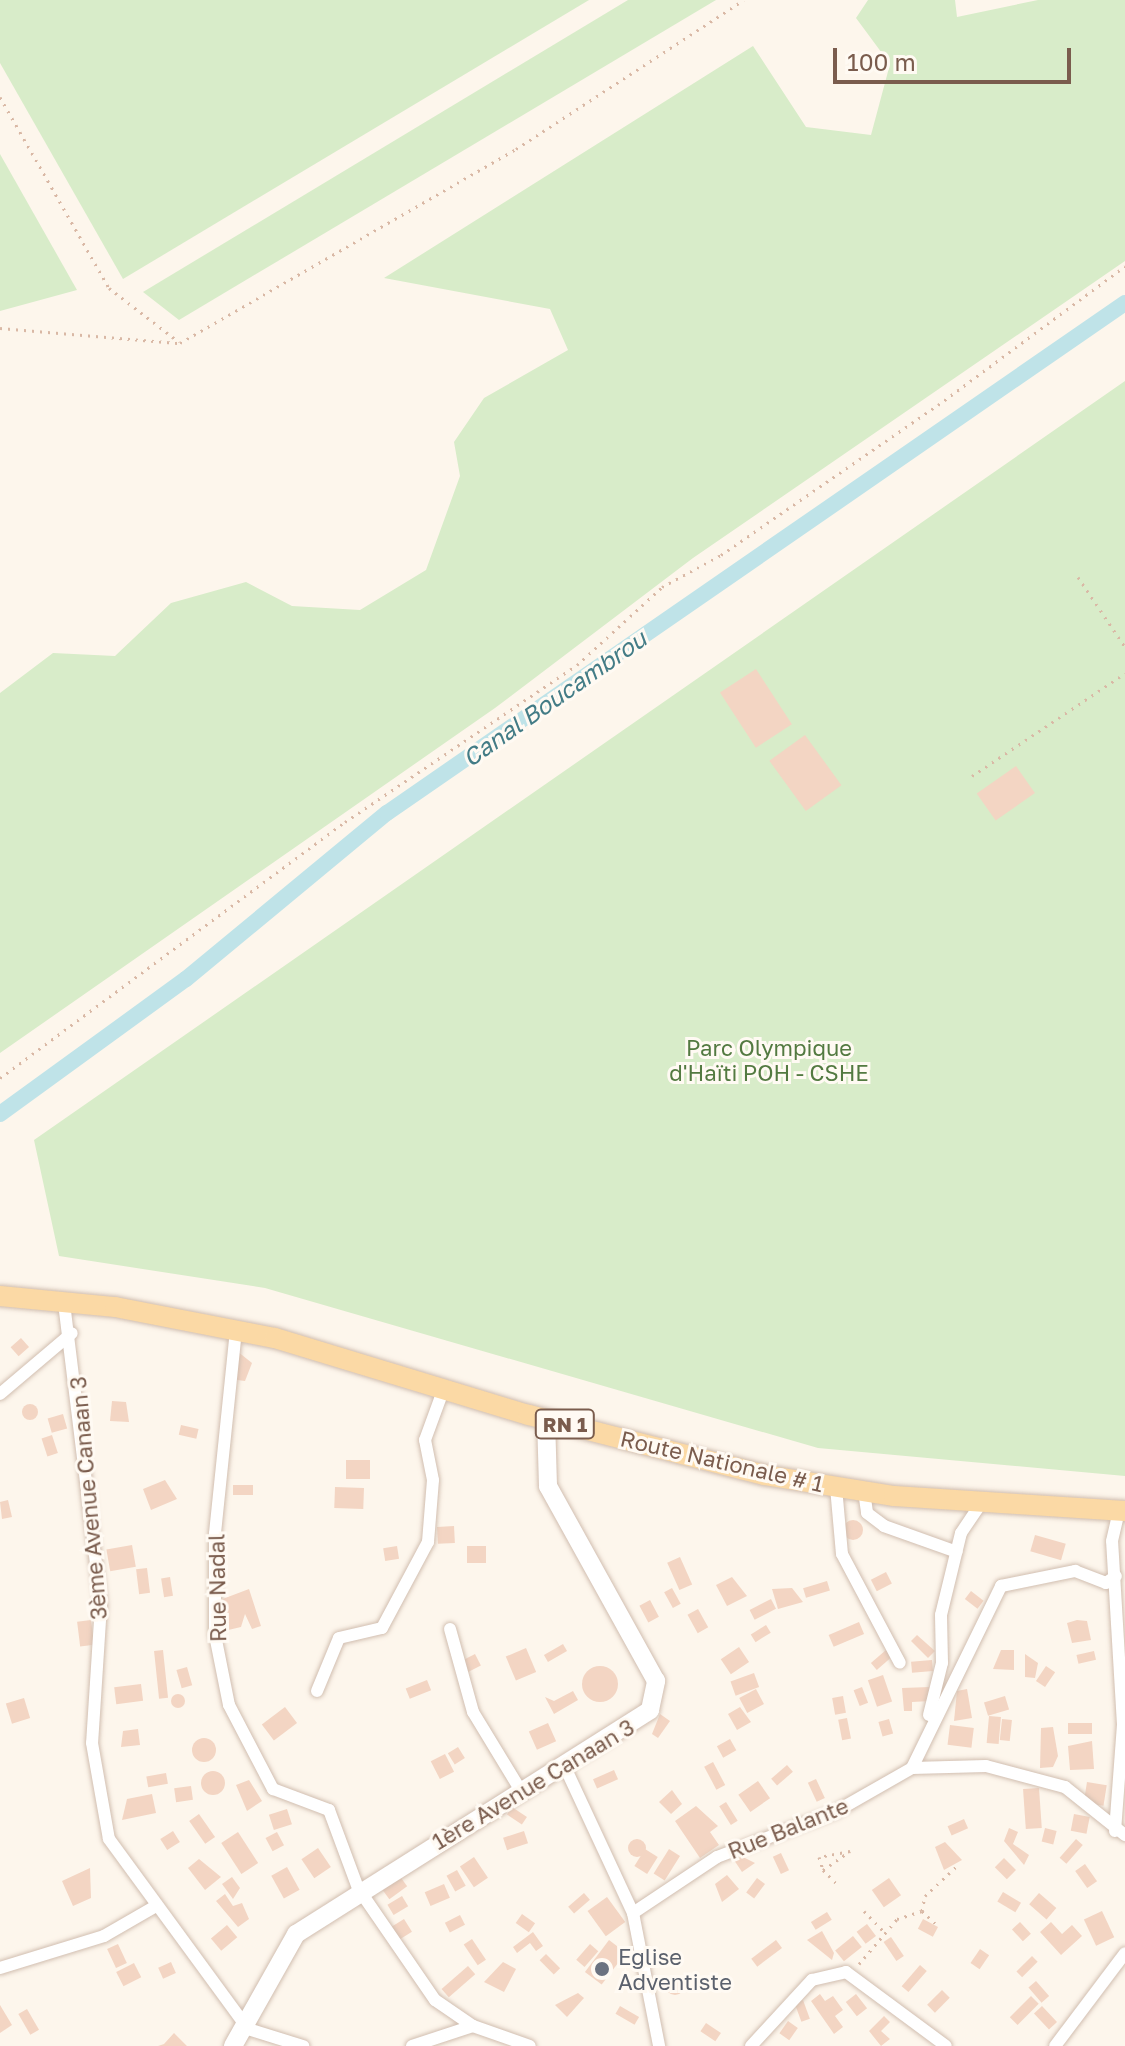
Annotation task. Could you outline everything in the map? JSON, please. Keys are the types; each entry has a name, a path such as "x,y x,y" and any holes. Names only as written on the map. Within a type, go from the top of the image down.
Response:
{"main road":[{"name":"Route Nationale # 1","path":"6,1296 236,1330 546,1419 836,1487 982,1502 1122,1511"},
{"name":"1ère Avenue Canaan 3","path":"233,2046 248,2029 296,1934 358,1888 637,1724 650,1710 656,1681 548,1486 546,1419"}],"street":[{"name":"3ème Avenue Canaan 3","path":"64,1303 72,1333 101,1605 92,1743 98,1796 109,1839 248,2029"},
{"name":"Rue Nadal","path":"236,1330 215,1534 215,1635 229,1705 273,1789 329,1810 358,1888 435,2000 473,2026 530,2046"},
{"path":"0,1394 72,1333"},
{"path":"317,1691 339,1638 382,1628 428,1542 433,1480 425,1440 444,1388"},
{"path":"836,1487 842,1554 900,1663"},
{"path":"864,1491 867,1513 884,1526 957,1552"},
{"path":"912,1768 942,1663 941,1615 957,1552 982,1502"},
{"path":"1120,1833 1123,1725 1116,1576 1122,1511"},
{"path":"912,1768 1001,1586 1075,1571 1106,1583 1116,1576"},
{"path":"450,1629 473,1712 521,1791"},
{"path":"564,1765 633,1913 659,2046"},
{"name":"Rue Balante","path":"633,1913 717,1857 835,1812 912,1768 986,1766 1065,1787 1120,1833"},
{"path":"0,1968 104,1936 156,1906"},
{"path":"1055,2046 1125,1953"},
{"path":"751,2046 812,1980 846,1972 946,2046"},
{"path":"412,2046 473,2026"},
{"path":"248,2029 303,2046"}],"path":[{"path":"0,328 180,343 516,149 744,0"},
{"path":"0,97 109,288 180,343"},
{"path":"0,1078 345,822 577,665 662,587 721,555 938,405 1125,266"},
{"path":"1078,577 1125,647"},
{"path":"972,776 1125,673"},
{"path":"823,1870 850,1851 819,1857 823,1870 836,1883"},
{"path":"855,1980 884,1932 922,1911 925,1896 958,1865"},
{"path":"864,1911 884,1932"},
{"path":"922,1911 935,1923"}],"green space":[{"path":"0,0 589,0 123,279 0,63"},
{"path":"628,0 716,0 179,320 143,292"},
{"path":"868,0 955,0 957,17 1038,0 1125,0 1125,261 693,558 495,708 0,1053 0,693 53,653 115,656 171,603 246,582 292,606 360,610 426,570 460,476 454,442 484,398 568,350 550,309 384,278 753,46 806,127 871,135 890,64 856,18"},
{"path":"0,154 77,290 0,311"},
{"name":"Parc Olympique d'Haïti POH - CSHE","path":"1125,381 1125,1476 818,1448 265,1288 59,1256 34,1140"}],"building":[{"path":"756,669 792,724 756,748 720,692"},
{"path":"805,735 841,785 806,811 769,761"},
{"path":"1016,766 1035,793 996,821 977,794"},
{"path":"21,1338 29,1347 19,1356 11,1347"},
{"path":"237,1351 252,1363 245,1381 237,1380"},
{"path":"112,1401 126,1402 129,1422 110,1421"},
{"path":"27,1404 33,1404 38,1412 36,1418 27,1420 22,1415 22,1409"},
{"path":"63,1414 67,1428 52,1433 48,1418"},
{"path":"181,1425 199,1429 196,1439 179,1435"},
{"path":"52,1435 58,1453 47,1456 42,1438"},
{"path":"346,1460 370,1460 370,1479 346,1479"},
{"path":"165,1480 177,1499 151,1510 143,1489"},
{"path":"233,1485 253,1485 253,1495 233,1495"},
{"path":"335,1487 364,1488 363,1509 334,1508"},
{"path":"8,1500 12,1517 2,1519 0,1502"},
{"path":"853,1520 860,1523 863,1530 860,1537 853,1540 846,1537 843,1530 846,1523"},
{"path":"454,1526 455,1543 438,1544 437,1527"},
{"path":"1035,1535 1066,1544 1061,1560 1030,1551"},
{"path":"132,1545 136,1567 110,1571 106,1550"},
{"path":"397,1546 399,1559 385,1561 383,1548"},
{"path":"467,1546 486,1546 486,1563 467,1563"},
{"path":"680,1557 692,1584 679,1590 667,1563"},
{"path":"147,1568 150,1593 139,1594 136,1569"},
{"path":"886,1572 892,1584 877,1591 871,1580"},
{"path":"170,1577 173,1596 164,1597 161,1578"},
{"path":"732,1577 747,1596 727,1606 716,1585"},
{"path":"827,1581 830,1591 806,1598 803,1588"},
{"path":"672,1588 681,1604 673,1608 664,1592"},
{"path":"792,1588 803,1602 778,1609 772,1589"},
{"path":"249,1589 261,1626 252,1629 245,1614 241,1627 224,1631 212,1603"},
{"path":"971,1591 984,1601 977,1609 965,1599"},
{"path":"771,1599 776,1609 755,1620 750,1610"},
{"path":"650,1600 659,1617 648,1622 639,1606"},
{"path":"698,1609 708,1627 698,1633 688,1615"},
{"path":"91,1620 94,1645 80,1647 77,1622"},
{"path":"1087,1621 1091,1640 1072,1643 1067,1623"},
{"path":"859,1622 864,1634 834,1647 829,1635"},
{"path":"766,1625 771,1633 756,1642 751,1635"},
{"path":"917,1635 935,1651 928,1658 911,1641"},
{"path":"563,1644 567,1651 548,1662 544,1655"},
{"path":"739,1647 749,1662 731,1674 721,1659"},
{"path":"526,1648 536,1672 516,1681 506,1657"},
{"path":"163,1650 168,1698 159,1699 154,1651"},
{"path":"886,1650 892,1657 877,1670 871,1663"},
{"path":"1001,1650 1014,1650 1014,1670 993,1669"},
{"path":"1094,1651 1096,1660 1078,1664 1076,1655"},
{"path":"475,1654 481,1666 467,1673 461,1661"},
{"path":"1025,1654 1038,1663 1035,1678 1025,1677"},
{"path":"932,1660 933,1671 912,1673 911,1662"},
{"path":"600,1666 613,1671 618,1684 613,1697 600,1702 587,1697 582,1684 587,1671"},
{"path":"1046,1666 1055,1672 1045,1687 1036,1681"},
{"path":"187,1667 192,1685 182,1688 176,1670"},
{"path":"754,1673 759,1687 736,1696 731,1682"},
{"path":"883,1675 892,1701 877,1707 868,1680"},
{"path":"427,1680 431,1690 410,1699 406,1689"},
{"path":"141,1684 143,1701 116,1704 114,1687"},
{"path":"862,1687 868,1703 860,1706 854,1690"},
{"path":"930,1687 931,1701 912,1702 912,1711 904,1711 902,1688"},
{"path":"756,1689 764,1704 747,1713 739,1698"},
{"path":"967,1689 972,1718 954,1721 957,1691"},
{"path":"573,1691 578,1700 554,1714 545,1697 554,1701"},
{"path":"178,1694 185,1701 178,1708 171,1701"},
{"path":"843,1696 846,1713 835,1715 832,1698"},
{"path":"1005,1696 1009,1709 988,1716 984,1702"},
{"path":"24,1698 30,1718 12,1724 6,1704"},
{"path":"285,1707 297,1723 274,1740 262,1724"},
{"path":"740,1707 751,1722 737,1730 728,1714"},
{"path":"660,1714 670,1721 658,1738 652,1734"},
{"path":"989,1716 1001,1717 999,1744 987,1743"},
{"path":"847,1718 851,1739 842,1740 838,1720"},
{"path":"889,1719 893,1733 883,1736 878,1722"},
{"path":"1002,1719 1012,1720 1010,1741 1000,1740"},
{"path":"548,1723 556,1741 537,1750 529,1732"},
{"path":"1068,1723 1092,1723 1092,1734 1068,1734"},
{"path":"950,1725 974,1728 971,1748 948,1745"},
{"path":"1053,1727 1058,1756 1053,1767 1040,1768 1041,1728"},
{"path":"138,1729 140,1745 121,1747 123,1731"},
{"path":"204,1738 212,1742 216,1750 212,1758 204,1762 196,1758 192,1750 196,1742"},
{"path":"730,1739 736,1750 723,1758 717,1746"},
{"path":"1092,1741 1094,1769 1070,1770 1068,1746"},
{"path":"458,1747 465,1758 455,1764 448,1753"},
{"path":"445,1754 454,1772 440,1779 431,1761"},
{"path":"713,1762 725,1785 716,1790 704,1767"},
{"path":"787,1765 793,1772 777,1786 771,1779"},
{"path":"614,1770 618,1779 597,1788 593,1779"},
{"path":"213,1771 221,1775 225,1783 221,1791 213,1795 205,1791 201,1783 205,1775"},
{"path":"166,1773 168,1784 148,1787 146,1776"},
{"path":"816,1779 825,1798 817,1802 808,1783"},
{"path":"249,1780 262,1801 247,1811 236,1785"},
{"path":"758,1781 770,1798 750,1812 738,1795"},
{"path":"1087,1782 1107,1785 1103,1806 1084,1803"},
{"path":"191,1786 193,1800 176,1802 174,1788"},
{"path":"1039,1788 1042,1828 1026,1829 1023,1789"},
{"path":"672,1790 682,1804 671,1814 659,1802"},
{"path":"152,1794 156,1813 122,1820 127,1799"},
{"path":"726,1802 738,1821 731,1825 719,1806"},
{"path":"696,1806 718,1826 710,1832 719,1845 700,1858 675,1821"},
{"path":"512,1807 527,1817 522,1825 507,1814"},
{"path":"287,1809 292,1824 274,1830 269,1815"},
{"path":"199,1814 215,1837 205,1844 189,1821"},
{"path":"1074,1814 1090,1817 1086,1834 1071,1831"},
{"path":"964,1819 968,1828 952,1835 948,1826"},
{"path":"1009,1828 1018,1832 1013,1844 1029,1855 1024,1865 1004,1841"},
{"path":"1045,1828 1057,1831 1053,1844 1042,1842"},
{"path":"173,1831 180,1842 167,1850 160,1839"},
{"path":"524,1831 528,1843 507,1850 503,1838"},
{"path":"238,1832 258,1863 241,1874 221,1843"},
{"path":"277,1832 284,1845 273,1851 266,1838"},
{"path":"637,1839 646,1848 637,1857 628,1848"},
{"path":"1076,1839 1083,1845 1066,1864 1060,1858"},
{"path":"945,1842 962,1860 944,1870 935,1847"},
{"path":"318,1848 331,1867 314,1878 301,1859"},
{"path":"645,1849 658,1857 647,1874 634,1866"},
{"path":"669,1849 680,1856 665,1880 654,1874"},
{"path":"781,1853 789,1870 781,1874 773,1857"},
{"path":"741,1856 755,1863 742,1872 734,1860"},
{"path":"474,1857 488,1878 474,1887 460,1867"},
{"path":"1004,1858 1016,1870 1007,1879 995,1867"},
{"path":"199,1859 221,1877 205,1890 188,1868"},
{"path":"1085,1864 1097,1881 1087,1888 1075,1871"},
{"path":"287,1867 300,1890 284,1898 271,1876"},
{"path":"90,1868 91,1898 73,1906 62,1881"},
{"path":"457,1870 466,1886 455,1892 447,1876"},
{"path":"396,1871 407,1886 389,1899 378,1884"},
{"path":"727,1875 739,1889 722,1902 715,1884"},
{"path":"232,1877 240,1888 233,1899 222,1884"},
{"path":"757,1878 765,1884 754,1898 746,1892"},
{"path":"889,1878 901,1895 884,1907 872,1890"},
{"path":"444,1884 450,1898 431,1906 425,1892"},
{"path":"1003,1892 1021,1903 1015,1912 997,1901"},
{"path":"584,1893 590,1900 574,1914 568,1907"},
{"path":"1039,1893 1056,1908 1047,1919 1029,1904"},
{"path":"225,1894 233,1906 242,1903 249,1919 238,1927 216,1901"},
{"path":"402,1896 408,1906 394,1915 387,1905"},
{"path":"607,1897 625,1922 606,1936 588,1911"},
{"path":"1102,1911 1114,1937 1096,1946 1084,1919"},
{"path":"827,1912 832,1920 816,1930 811,1922"},
{"path":"522,1914 535,1923 529,1932 516,1923"},
{"path":"460,1915 465,1925 450,1933 445,1923"},
{"path":"404,1919 412,1932 398,1941 390,1928"},
{"path":"923,1919 938,1927 933,1937 918,1929"},
{"path":"1020,1922 1031,1934 1023,1941 1012,1930"},
{"path":"1051,1922 1062,1934 1072,1925 1082,1936 1061,1955 1040,1932"},
{"path":"867,1924 876,1936 866,1944 857,1932"},
{"path":"227,1925 237,1937 221,1951 211,1938"},
{"path":"822,1931 834,1953 832,1960 807,1940"},
{"path":"533,1932 543,1946 536,1951 530,1943 517,1953 513,1947"},
{"path":"853,1936 862,1947 844,1961 835,1950"},
{"path":"891,1937 904,1956 896,1961 884,1942"},
{"path":"472,1939 486,1960 478,1965 464,1945"},
{"path":"609,1940 626,1953 602,1985 585,1972"},
{"path":"776,1940 782,1948 757,1967 751,1959"},
{"path":"118,1944 127,1963 116,1968 107,1949"},
{"path":"590,1944 598,1951 585,1967 576,1960"},
{"path":"980,1949 989,1955 980,1969 970,1963"},
{"path":"546,1954 560,1968 554,1975 540,1960"},
{"path":"1032,1956 1038,1962 1022,1977 1016,1972"},
{"path":"171,1962 176,1973 163,1979 158,1968"},
{"path":"503,1962 516,1969 504,1992 484,1982"},
{"path":"134,1963 141,1977 123,1986 116,1972"},
{"path":"920,1965 927,1971 908,1992 902,1986"},
{"path":"468,1966 475,1974 449,1997 442,1989"},
{"path":"675,1975 682,1978 685,1985 682,1992 675,1995 668,1992 665,1985 668,1978"},
{"path":"1036,1981 1049,1996 1042,2003 1028,1988"},
{"path":"942,1990 950,1998 935,2013 927,2005"},
{"path":"578,1993 584,1998 567,2017 555,2005"},
{"path":"820,1994 825,2001 833,1996 843,2010 835,2016 843,2027 834,2034 811,2001"},
{"path":"856,1994 867,2008 857,2016 846,2002"},
{"path":"1031,1996 1039,2004 1018,2025 1010,2017"},
{"path":"803,2000 810,2019 801,2022 795,2003"},
{"path":"0,2005 12,2025 0,2033"},
{"path":"620,2006 639,2017 635,2025 616,2014"},
{"path":"1042,2006 1057,2022 1049,2030 1034,2014"},
{"path":"27,2009 39,2030 30,2035 18,2014"},
{"path":"884,2016 890,2022 881,2031 890,2039 881,2046 869,2031"},
{"path":"788,2021 798,2028 789,2040 779,2033"},
{"path":"706,2023 721,2033 715,2041 700,2031"},
{"path":"174,2033 187,2046 158,2046 164,2044"}],"waterway":[{"name":"Canal Boucambrou","path":"0,1114 186,979 387,813 1125,303"}],"place":[{"name":"Eglise Adventiste","path":"602,1969"}]}
